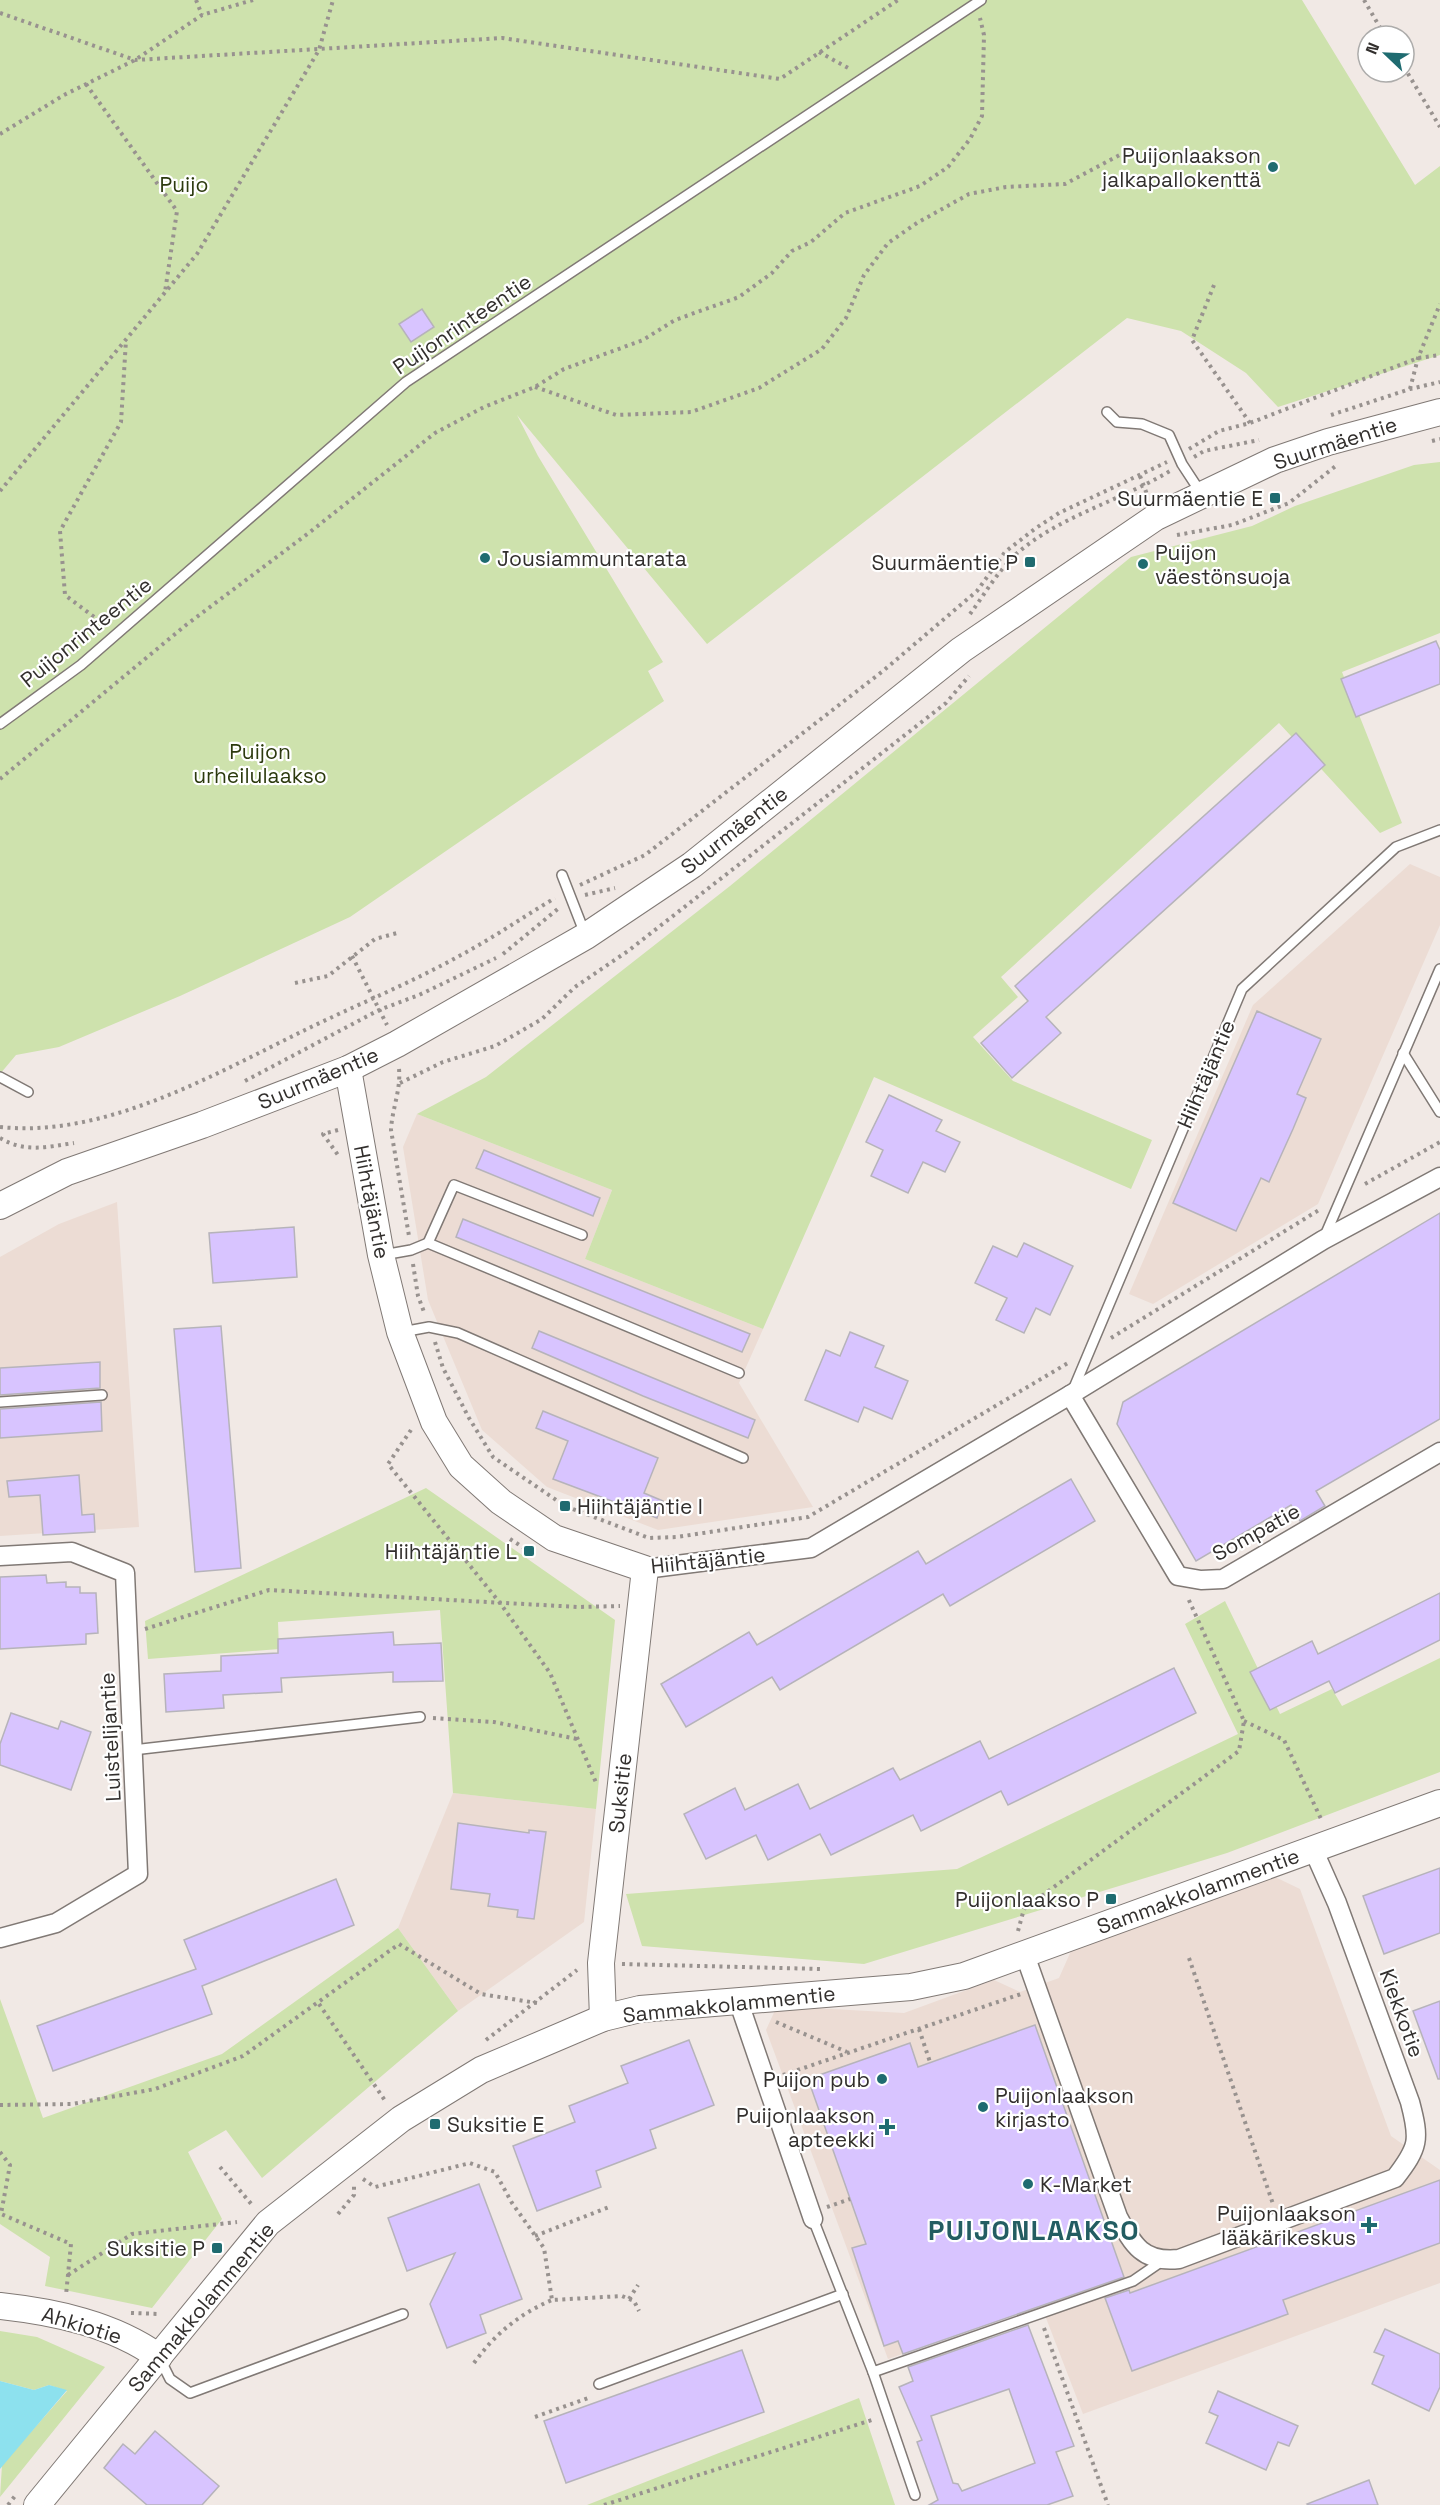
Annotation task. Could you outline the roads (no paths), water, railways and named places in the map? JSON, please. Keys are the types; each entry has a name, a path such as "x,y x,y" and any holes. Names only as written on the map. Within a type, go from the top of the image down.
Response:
{"street":[{"name":"Suurmäentie","path":"5,1201 67,1172 202,1125 348,1069 397,1044 586,936 692,865 961,650 1156,517 1286,457 1328,442 1440,412"},
{"name":"Hiihtäjäntie","path":"348,1069 381,1255 400,1332 434,1422 461,1466 501,1502 554,1538 645,1569 811,1548 1070,1395 1323,1240 1440,1177"},
{"name":"Sompatie","path":"1070,1395 1178,1576 1201,1580 1223,1579 1440,1452"},
{"name":"Luistelijantie","path":"0,1556 72,1552 125,1574 138,1874 56,1923 0,1938"},
{"name":"Suksitie","path":"603,2018 601,1964 645,1569"},
{"name":"Sammakkolammentie","path":"30,2496 159,2357 268,2223 393,2126 481,2070 603,2018 640,2009 911,1987 964,1976 1026,1943 1312,1838 1440,1803"},
{"name":"Kiekkotie","path":"1162,2261 1179,2259 1395,2178 1411,2157 1418,2133 1410,2102 1312,1838"},
{"path":"1026,1943 1118,2217 1131,2243 1144,2253 1162,2261"},
{"path":"738,2000 819,2214"},
{"name":"Ahkiotie","path":"0,2306 36,2310 87,2323 138,2342 159,2357"}],"lane":[{"name":"Puijonrinteentie","path":"0,724 81,665 406,382 979,1"},
{"path":"1107,412 1117,422 1142,424 1169,435 1180,459 1203,495"},
{"name":"Hiihtäjäntie","path":"1070,1395 1242,989 1396,847 1440,830"},
{"path":"562,875 586,936"},
{"path":"1323,1240 1440,969"},
{"path":"1403,1053 1440,1112"},
{"path":"0,1077 28,1092"},
{"path":"381,1255 411,1250 428,1243 454,1185 582,1235"},
{"path":"428,1243 739,1373"},
{"path":"400,1332 429,1327 458,1333 743,1458"},
{"path":"0,1402 102,1395"},
{"path":"133,1750 420,1717"},
{"path":"819,2214 843,2294 873,2372 915,2495"},
{"path":"873,2372 1133,2281 1162,2261"},
{"path":"599,2384 843,2294"},
{"path":"159,2357 170,2379 190,2392 403,2313"}],"water":[{"path":"0,2381 34,2390 49,2385 67,2390 0,2469"}],"place":[{"name":"Puijonlaakson jalkapallokenttä","path":"1273,167"},
{"name":"Suurmäentie E","path":"1275,498"},
{"name":"Jousiammuntarata","path":"485,558"},
{"name":"Suurmäentie P","path":"1030,562"},
{"name":"Puijon väestönsuoja","path":"1143,564"},
{"name":"Hiihtäjäntie I","path":"565,1506"},
{"name":"Hiihtäjäntie L","path":"529,1551"},
{"name":"Puijonlaakso P","path":"1111,1899"},
{"name":"Puijon pub","path":"882,2079"},
{"name":"Puijonlaakson kirjasto","path":"983,2107"},
{"name":"Suksitie E","path":"435,2124"},
{"name":"Puijonlaakson apteekki","path":"887,2127"},
{"name":"K-Market","path":"1028,2184"},
{"name":"Puijonlaakson lääkärikeskus","path":"1369,2225"},
{"name":"Suksitie P","path":"217,2248"}],"district":[{"name":"PUIJONLAAKSO","path":"1034,2230"}],"park label":[{"name":"Puijo","path":"184,184"},
{"name":"Puijon urheilulaakso","path":"260,763"}]}
